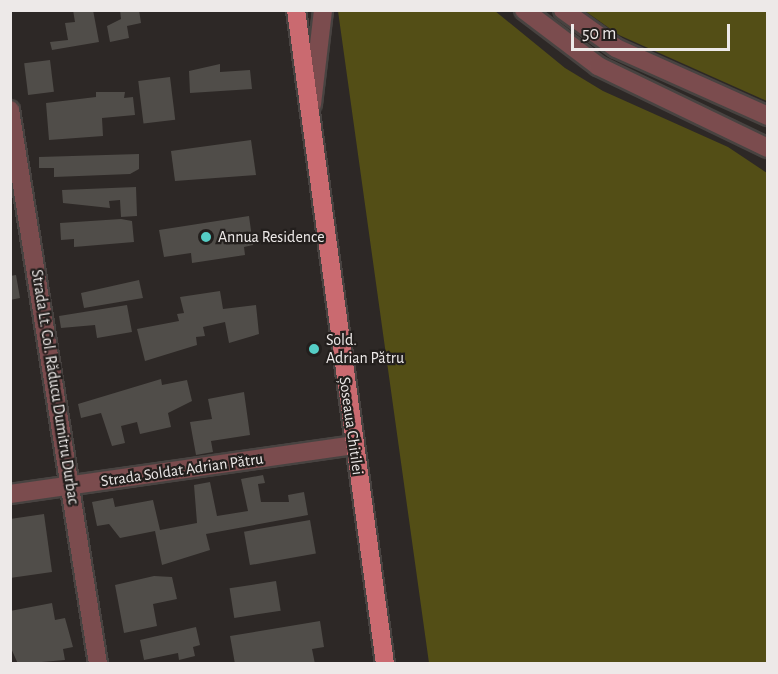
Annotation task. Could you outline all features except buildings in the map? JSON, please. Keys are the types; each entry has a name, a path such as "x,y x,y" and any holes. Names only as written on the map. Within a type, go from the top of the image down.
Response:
{"main road":[{"name":"Șoseaua Chitilei","path":"296,10 385,663"}],"street":[{"path":"311,111 323,10"},
{"path":"524,10 598,66 768,148"},
{"path":"563,10 616,48 768,116"},
{"name":"Strada Lt. Col. Răducu Dumitru Durbac","path":"10,110 98,663"},
{"name":"Strada Soldat Adrian Pătru","path":"10,494 354,445"}],"shaded area":[{"path":"338,11 495,11 565,68 603,91 728,147 767,173 767,663 429,663"},
{"path":"585,11 767,11 767,101 619,35"}],"place":[{"name":"Annua Residence","path":"206,237"},
{"name":"Sold. Adrian Pătru","path":"314,349"}]}
